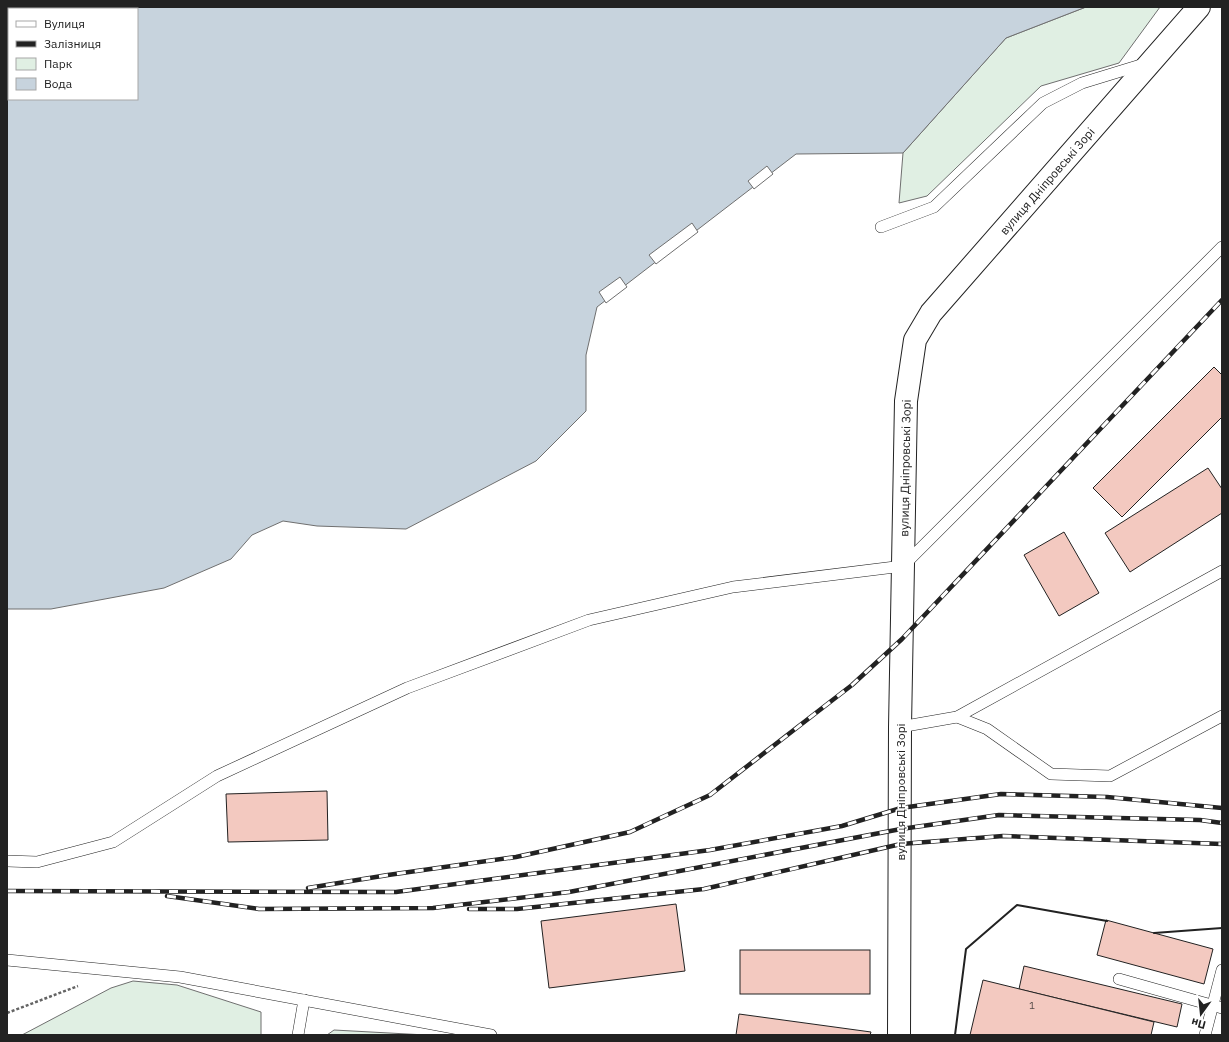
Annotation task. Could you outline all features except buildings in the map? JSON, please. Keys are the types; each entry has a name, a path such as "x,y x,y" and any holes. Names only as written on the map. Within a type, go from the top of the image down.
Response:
{"street":[{"name":"вулиця Дніпровські Зорі","path":"898,1035 901,844 900,727 906,401 915,340 932,313 1199,7"}],"lane":[{"path":"881,227 934,207 1043,103 1082,83 1152,62"},
{"path":"7,861 37,862 113,842 224,773 407,688 589,620 733,587 903,566 1222,247"},
{"path":"900,727 957,717 1222,571"},
{"path":"957,717 987,729 1051,774 1110,776 1222,716"},
{"path":"7,960 180,977 491,1035"},
{"path":"1205,1035 1217,1006 1222,970"},
{"path":"1119,979 1217,1006"},
{"path":"298,1035 304,1000"}],"path":[{"path":"7,1013 81,985"}],"green space":[{"path":"1086,7 1160,7 1119,63 1041,86 927,196 899,203 903,153 1006,38"},
{"path":"133,981 177,985 261,1012 261,1035 22,1035 111,988"},
{"path":"334,1030 426,1035 327,1035"}],"water":[{"path":"7,7 1086,7 1006,38 903,153 796,154 597,307 586,355 586,411 536,461 406,529 317,526 283,521 252,535 231,559 164,588 51,609 7,609"}],"pier":[{"path":"767,166 773,174 754,189 748,181"},
{"path":"692,223 698,232 656,264 649,255"},
{"path":"620,277 627,287 606,303 599,292"}],"railway":[{"path":"308,888 516,857 630,832 710,795 852,685 902,639 1222,300"},
{"path":"7,891 396,892 710,850 842,826 901,808 1001,794 1107,797 1222,808"},
{"path":"167,896 259,909 433,908 569,892 901,829 999,815 1200,820 1222,823"},
{"path":"469,909 517,909 704,889 901,844 1003,836 1222,844"}],"wall":[{"path":"955,1035 966,949 1017,905 1107,921"},
{"path":"1154,933 1222,928"}]}
